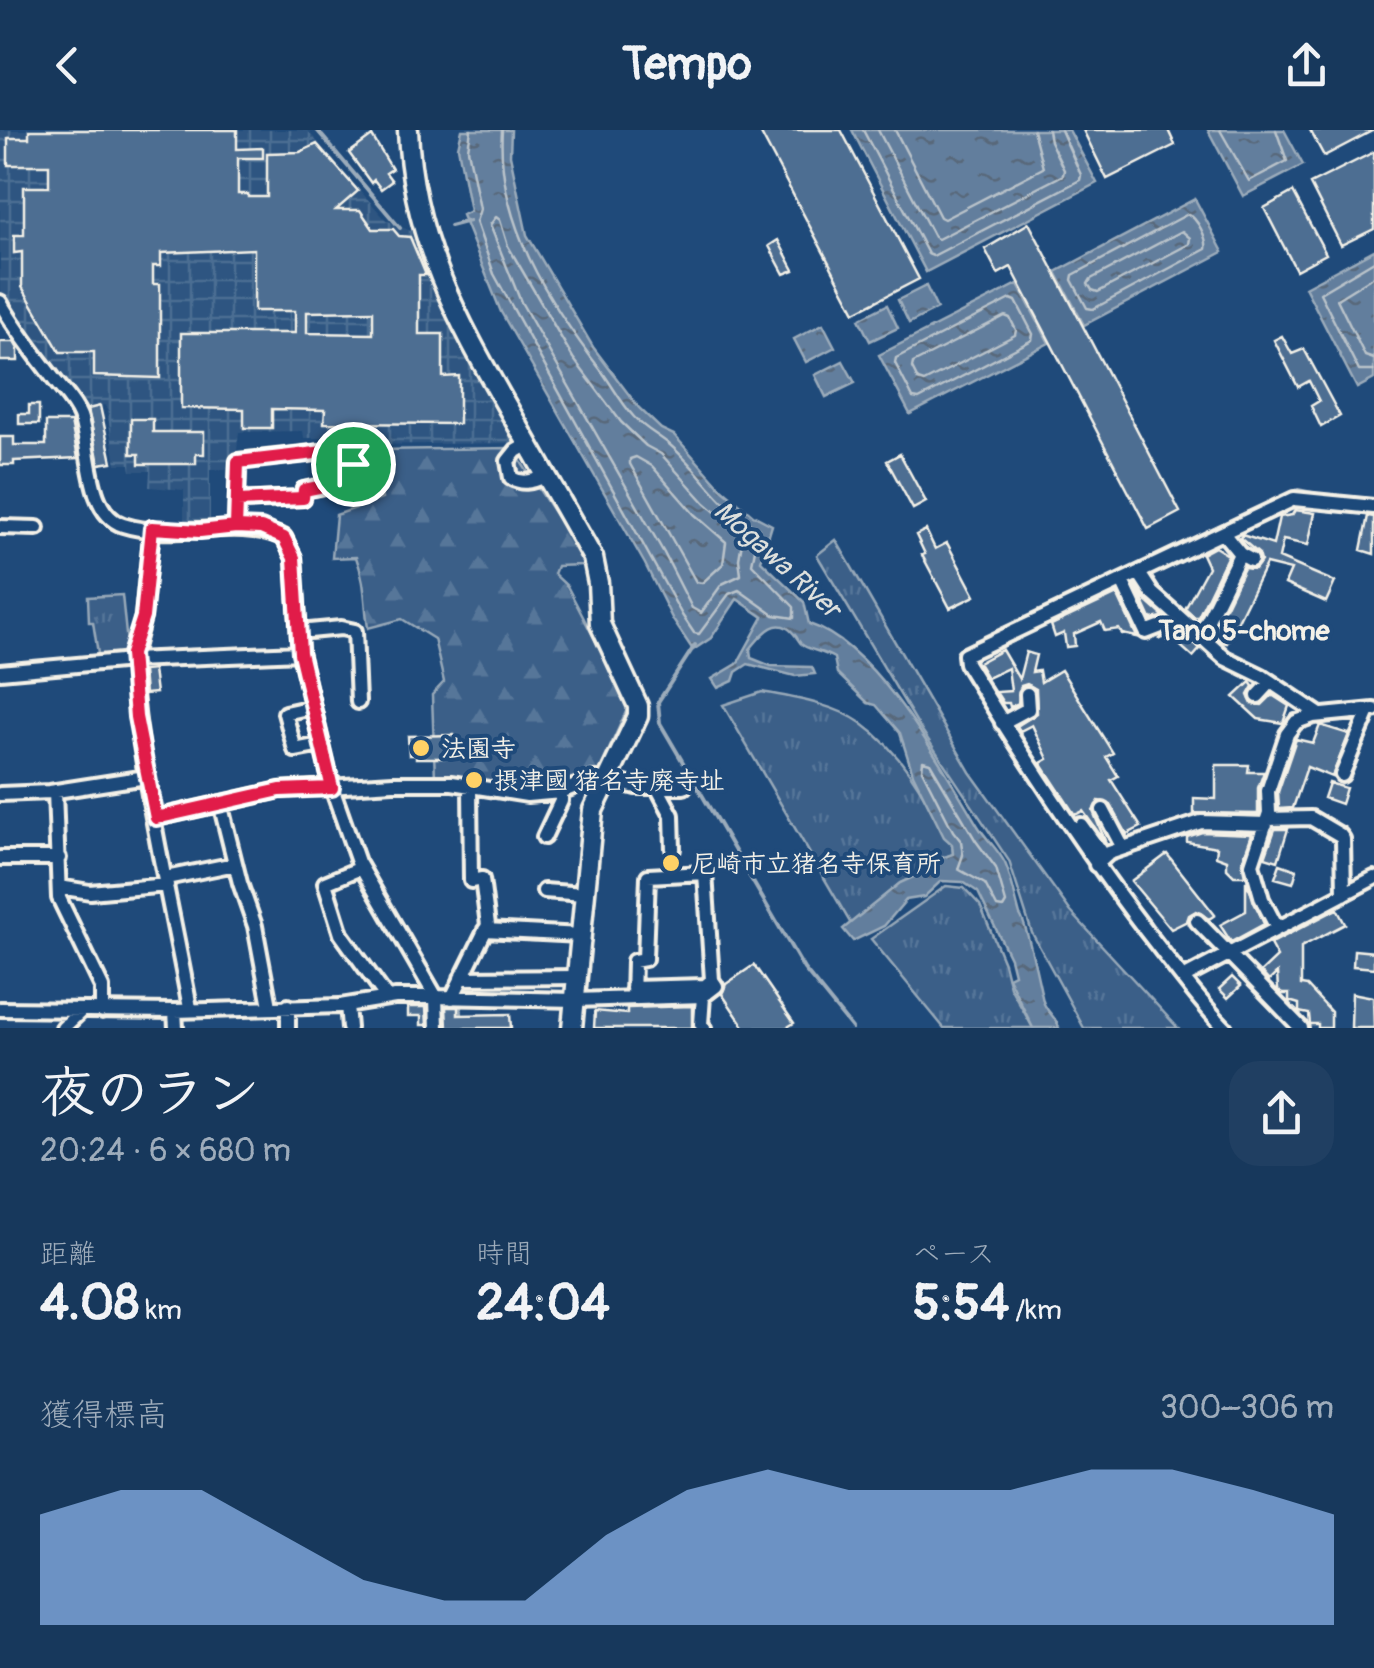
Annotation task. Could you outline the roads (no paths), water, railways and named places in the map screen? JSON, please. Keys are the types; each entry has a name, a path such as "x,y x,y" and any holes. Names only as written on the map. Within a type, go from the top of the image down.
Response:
{"street":[{"path":"408,130 414,189 437,274 456,318 593,558 600,624 638,706 638,716 606,779 590,824 572,1028"},
{"path":"0,302 13,325 76,406 98,502 104,512 126,526 200,531 261,528 284,538 294,558 300,653 332,788 361,868 436,997 438,1028"},
{"path":"528,444 508,462 512,478 520,483 546,476"},
{"path":"236,527 238,462 341,450 353,464 353,480 304,490 303,498 237,501"},
{"path":"1224,1028 1192,993 1002,723 966,664 965,655 1294,500 1374,507"},
{"path":"0,528 37,528"},
{"path":"152,528 143,617 132,660 136,717 190,1008"},
{"path":"1200,636 1246,557 1223,533"},
{"path":"1139,573 1152,593 1225,658 1271,682 1320,715"},
{"path":"1122,581 1151,632"},
{"path":"298,632 341,628 355,631 358,702"},
{"path":"0,672 132,660 300,653"},
{"path":"1258,696 1271,682"},
{"path":"1002,723 1028,709 1026,694"},
{"path":"312,707 285,713 295,750 321,745"},
{"path":"1277,928 1262,899 1252,864 1266,822 1268,791 1288,734 1296,722 1320,715 1372,710 1342,776"},
{"path":"0,794 55,791 146,776"},
{"path":"156,818 280,790 452,783 527,795 562,792 592,779 636,787 684,787"},
{"path":"658,787 672,815 673,849"},
{"path":"452,998 488,925 482,879 471,881 470,788"},
{"path":"55,791 62,910 102,987 102,1011"},
{"path":"544,836 562,792"},
{"path":"220,803 255,926 270,1006"},
{"path":"1103,810 1123,848"},
{"path":"1100,861 1123,848 1201,822 1311,818 1343,839 1344,894"},
{"path":"1081,826 1100,861"},
{"path":"0,858 60,858"},
{"path":"59,887 90,892 166,882 235,864"},
{"path":"361,868 325,883 342,934 387,998"},
{"path":"704,872 712,980 716,986 703,996 633,993 634,961 645,959 648,876 704,872"},
{"path":"1182,978 1374,878"},
{"path":"544,891 584,894"},
{"path":"1198,920 1301,1028"},
{"path":"486,930 581,936"},
{"path":"462,978 577,977"},
{"path":"0,1009 175,1011 347,1005 387,998 436,997 575,1000 704,986 712,980"},
{"path":"703,996 704,1028"},
{"path":"347,1005 349,1028"},
{"path":"288,1006 288,1028"},
{"path":"62,1028 81,1011"},
{"path":"175,1011 176,1028"}],"water":[{"path":"462,130 511,130 510,155 527,235 593,347 639,408 661,429 674,435 721,488 753,515 772,525 761,561 804,602 809,624 859,656 883,682 927,742 1005,863 1043,1001 1059,1028 1033,1028 1008,977 1014,974 1010,958 978,892 963,882 941,881 924,897 906,900 884,926 853,941 843,929 900,883 953,854 952,844 944,837 913,774 900,733 876,705 868,703 837,673 834,658 802,645 782,626 759,638 750,649 751,658 771,666 812,667 815,674 795,676 748,664 736,672 733,681 718,688 712,679 737,664 763,617 737,599 711,638 693,650 673,620 501,312 462,215 470,211 458,147"},
{"path":"852,130 1069,130 1097,183 926,272"},
{"path":"1208,130 1284,130 1303,165 1243,196"},
{"path":"1195,199 1223,252 1084,325 1056,272"},
{"path":"1374,250 1374,379 1357,388 1305,287"},
{"path":"1018,284 1049,343 910,414 879,355"},
{"path":"926,286 937,309 909,323 898,300"},
{"path":"887,305 898,328 870,341 859,319"},
{"path":"823,324 835,347 806,362 794,339"},
{"path":"843,361 855,383 826,397 815,375"}],"waterway":[{"path":"317,130 400,228"},
{"path":"450,226 469,221"},
{"path":"1008,627 1298,490 1327,496"},
{"path":"1360,500 1374,499"},
{"path":"695,645 658,702 660,723 804,969 852,1028"},
{"path":"460,1005 463,1028"}],"place":[{"name":"法園寺","path":"421,748"},
{"name":"摂津國 猪名寺廃寺址","path":"474,780"},
{"name":"尼崎市立猪名寺保育所","path":"671,863"}],"district":[{"name":"Tano 5-chome","path":"1244,630"}],"water label":[{"name":"Mogawa River","path":"778,559"}]}
